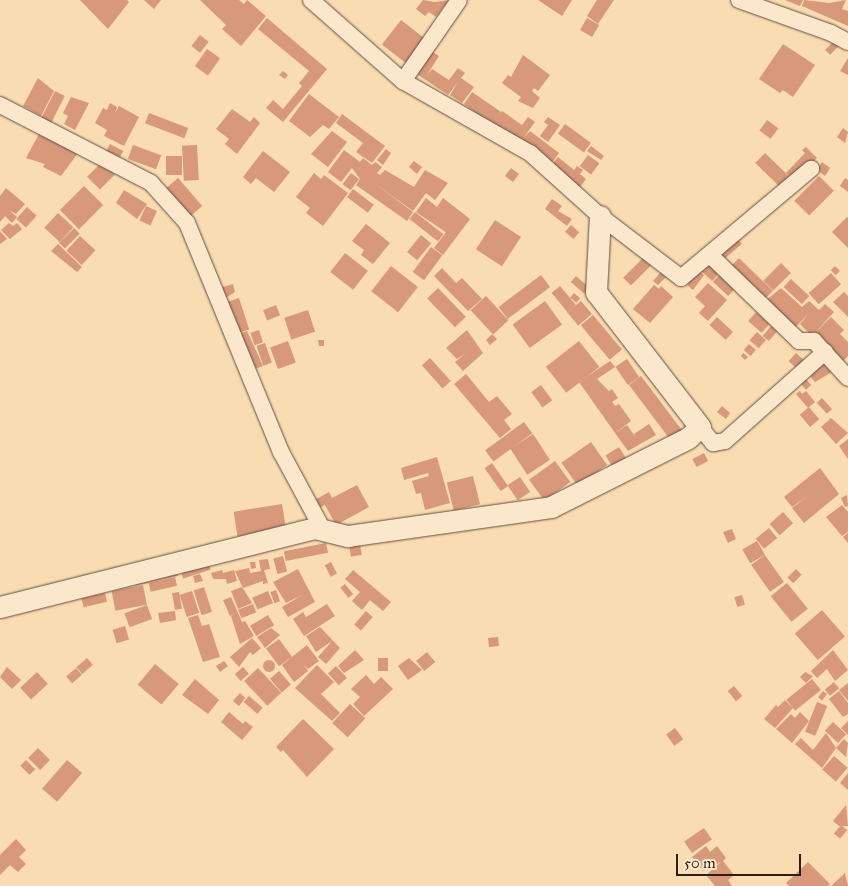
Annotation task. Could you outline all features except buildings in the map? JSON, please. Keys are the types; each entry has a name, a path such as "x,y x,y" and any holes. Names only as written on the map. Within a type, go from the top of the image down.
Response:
{"street":[{"path":"311,0 403,82 530,153 600,216 681,278 711,256 811,169"},
{"path":"403,82 459,0"},
{"path":"739,0 832,33 848,42"},
{"path":"0,105 150,183 187,223 281,452 323,530"},
{"path":"600,216 596,292 713,443 725,441 825,352"},
{"path":"711,256 800,341 814,341 848,378"},
{"path":"0,607 315,528 348,536 551,507 688,438 700,428"}]}
